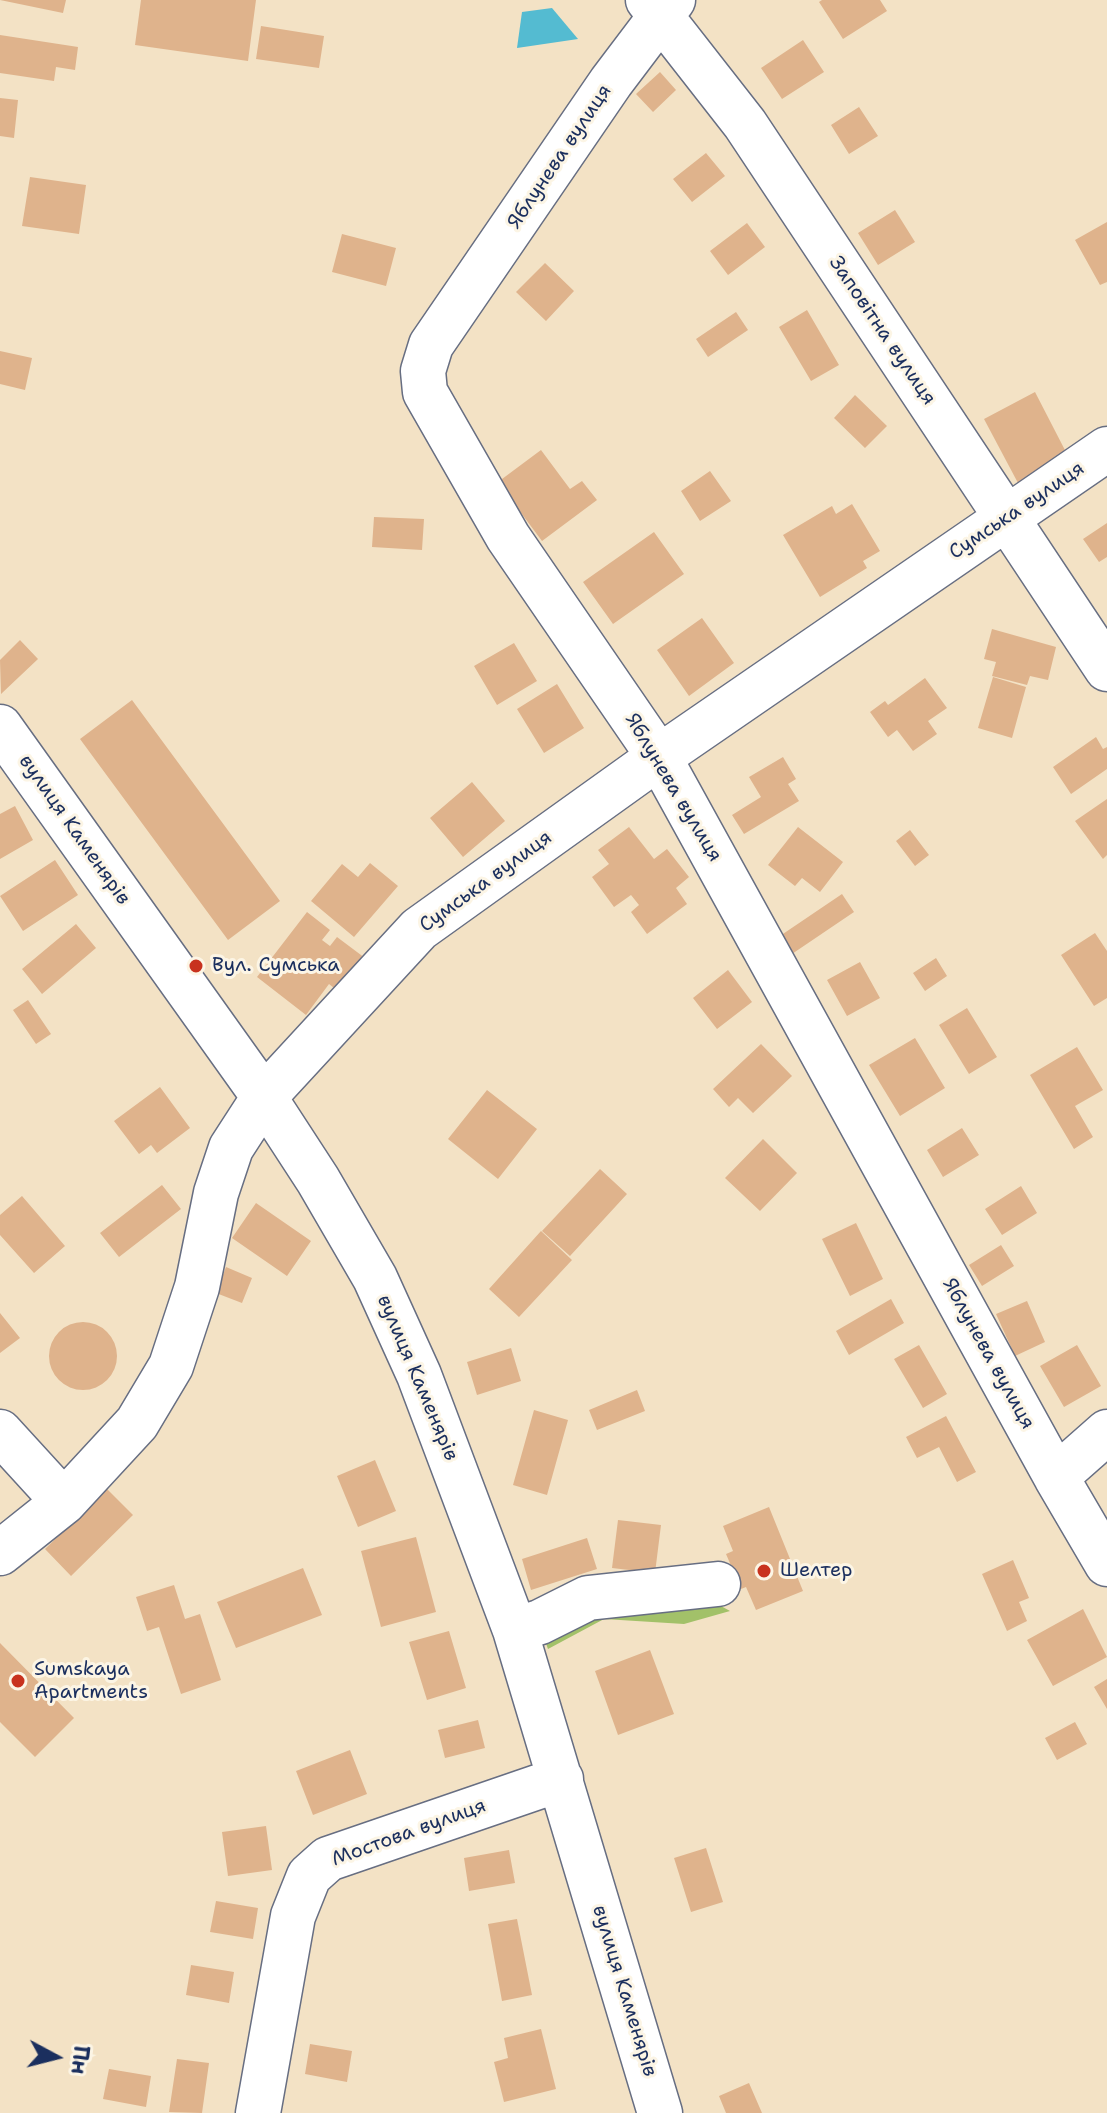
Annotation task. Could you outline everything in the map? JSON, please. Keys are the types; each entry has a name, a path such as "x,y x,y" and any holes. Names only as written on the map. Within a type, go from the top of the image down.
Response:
{"street":[{"name":"Заповітна вулиця","path":"661,5 745,124 1107,669"},
{"name":"Яблунева вулиця","path":"661,5 431,345 423,371 425,392 508,537 659,757 1107,1564"},
{"name":"Сумська вулиця","path":"0,1553 64,1502 137,1423 171,1366 197,1287 216,1193 231,1148 264,1097 419,929 659,757 1107,449"},
{"name":"вулиця Каменярів","path":"0,727 264,1097 318,1180 375,1278 419,1375 515,1630 660,2113"},
{"path":"0,1432 64,1502"},
{"path":"1056,1477 1107,1432"},
{"path":"515,1630 540,1622 588,1598 718,1584"},
{"name":"Мостова вулиця","path":"258,2113 293,1916 309,1876 328,1859 561,1779"}],"green space":[{"path":"710,1600 730,1611 684,1624 604,1619 548,1649 543,1635 596,1608"}],"water":[{"path":"552,8 578,39 517,48 522,12"}],"building":[{"path":"0,0 66,0 63,13"},
{"path":"141,0 256,0 248,61 135,45"},
{"path":"880,0 887,11 843,39 819,2"},
{"path":"261,26 324,36 319,68 256,59"},
{"path":"0,35 78,47 75,70 56,67 54,81 0,73"},
{"path":"803,40 824,72 782,99 761,68"},
{"path":"660,72 676,90 653,112 636,94"},
{"path":"0,98 18,100 14,138 0,136"},
{"path":"859,107 878,136 849,154 831,125"},
{"path":"706,153 725,176 692,202 673,179"},
{"path":"30,177 86,185 79,234 22,226"},
{"path":"895,210 915,242 878,265 858,233"},
{"path":"1107,222 1107,282 1100,285 1075,240"},
{"path":"747,223 765,247 728,275 710,251"},
{"path":"342,234 396,248 386,286 332,272"},
{"path":"545,263 574,291 546,321 516,292"},
{"path":"807,310 839,365 811,381 779,327"},
{"path":"736,312 748,330 708,357 696,339"},
{"path":"0,351 32,358 25,390 0,384"},
{"path":"1035,392 1068,456 1018,483 984,419"},
{"path":"855,395 887,426 865,448 834,418"},
{"path":"541,450 570,489 582,481 597,500 542,541 498,482"},
{"path":"710,471 731,501 700,521 681,491"},
{"path":"852,504 880,551 863,561 867,568 820,597 783,535 832,506 836,514"},
{"path":"374,517 424,519 422,550 372,547"},
{"path":"1107,523 1107,557 1099,562 1083,539"},
{"path":"654,532 684,574 613,624 583,582"},
{"path":"702,618 734,663 689,696 657,650"},
{"path":"992,629 1056,647 1048,680 1030,676 1027,685 992,676 996,662 984,659"},
{"path":"20,640 38,659 1,694 0,660"},
{"path":"514,643 537,681 497,705 474,666"},
{"path":"993,677 1026,687 1012,738 978,728"},
{"path":"925,678 947,708 928,721 937,734 913,751 897,730 888,737 870,712 885,701 888,705"},
{"path":"557,684 584,728 544,753 517,709"},
{"path":"132,700 280,901 228,940 80,739"},
{"path":"1096,737 1103,749 1107,747 1107,769 1071,794 1053,767"},
{"path":"783,757 796,779 788,784 799,801 744,834 732,815 761,797 749,777"},
{"path":"472,782 505,821 463,857 430,818"},
{"path":"1107,799 1107,855 1103,859 1075,821"},
{"path":"15,806 33,840 0,859 0,814"},
{"path":"629,827 654,859 667,849 689,877 676,888 687,904 647,934 631,912 639,905 631,895 614,907 592,877 609,864 598,850"},
{"path":"798,827 843,862 820,892 802,878 795,886 768,865"},
{"path":"910,830 929,855 915,866 896,841"},
{"path":"55,860 78,895 23,931 0,896"},
{"path":"370,863 398,886 354,937 311,901 342,864 358,877"},
{"path":"842,894 854,912 786,958 774,940"},
{"path":"307,912 330,930 322,940 330,946 337,937 365,958 339,992 329,984 306,1015 257,977"},
{"path":"76,924 96,948 42,994 22,969"},
{"path":"1095,933 1107,951 1107,998 1094,1006 1061,955"},
{"path":"936,958 947,976 925,991 913,973"},
{"path":"860,962 880,998 847,1016 827,980"},
{"path":"728,970 752,1002 717,1029 693,998"},
{"path":"28,1000 51,1034 36,1044 13,1010"},
{"path":"967,1008 997,1057 969,1074 939,1025"},
{"path":"915,1038 945,1088 900,1116 869,1065"},
{"path":"761,1044 792,1076 753,1113 738,1098 729,1107 713,1089"},
{"path":"1077,1047 1103,1090 1075,1106 1093,1137 1074,1149 1030,1075"},
{"path":"160,1087 190,1128 157,1153 151,1145 139,1154 114,1121"},
{"path":"487,1090 537,1129 498,1179 448,1139"},
{"path":"962,1128 979,1155 943,1177 927,1150"},
{"path":"763,1139 797,1173 760,1211 725,1178"},
{"path":"600,1169 627,1194 570,1256 542,1231"},
{"path":"162,1185 181,1209 119,1257 100,1233"},
{"path":"1021,1186 1037,1213 1002,1235 985,1209"},
{"path":"22,1196 65,1246 34,1273 0,1235 0,1215"},
{"path":"256,1203 311,1241 287,1276 232,1238"},
{"path":"856,1223 883,1279 850,1296 822,1239"},
{"path":"541,1231 572,1260 519,1317 489,1289"},
{"path":"1001,1245 1014,1266 982,1286 969,1265"},
{"path":"226,1267 252,1278 242,1303 216,1293"},
{"path":"891,1299 904,1323 849,1355 836,1331"},
{"path":"1027,1301 1045,1342 1015,1356 996,1314"},
{"path":"0,1313 20,1338 0,1353"},
{"path":"76,1322 90,1322 102,1327 112,1337 117,1356 112,1375 102,1385 90,1390 76,1390 64,1385 54,1375 49,1363 49,1349 54,1337 64,1327"},
{"path":"919,1345 947,1394 923,1408 894,1359"},
{"path":"1077,1345 1101,1386 1064,1407 1040,1366"},
{"path":"511,1348 521,1381 477,1395 467,1362"},
{"path":"637,1390 645,1411 597,1430 589,1410"},
{"path":"534,1410 568,1420 547,1495 513,1485"},
{"path":"946,1416 976,1472 957,1482 939,1447 917,1458 906,1437"},
{"path":"375,1460 396,1511 358,1527 337,1476"},
{"path":"107,1489 133,1515 71,1576 45,1549"},
{"name":"Шелтер","path":"769,1507 803,1591 756,1610 746,1587 741,1589 726,1554 733,1551 723,1526"},
{"path":"618,1520 661,1525 655,1573 612,1568"},
{"path":"416,1537 436,1612 381,1627 361,1551"},
{"path":"587,1538 597,1569 531,1590 522,1559"},
{"path":"1013,1560 1029,1598 1019,1602 1027,1621 1007,1631 982,1574"},
{"path":"303,1568 322,1615 236,1648 217,1602"},
{"path":"174,1585 185,1619 200,1614 221,1680 181,1694 159,1627 147,1631 136,1597"},
{"path":"1083,1609 1107,1657 1053,1686 1027,1640"},
{"path":"449,1631 466,1688 427,1700 409,1642"},
{"name":"Sumskaya Apartments","path":"0,1643 74,1718 35,1757 0,1722"},
{"path":"650,1650 674,1714 618,1735 595,1671"},
{"path":"1107,1679 1107,1709 1094,1687"},
{"path":"478,1720 485,1748 445,1758 438,1730"},
{"path":"1075,1722 1087,1744 1057,1760 1045,1738"},
{"path":"350,1750 367,1794 313,1815 296,1771"},
{"path":"266,1826 272,1870 228,1876 222,1832"},
{"path":"706,1848 723,1902 691,1912 674,1858"},
{"path":"509,1850 515,1883 469,1891 464,1858"},
{"path":"216,1901 258,1908 253,1939 210,1932"},
{"path":"517,1919 532,1995 502,2001 488,1924"},
{"path":"191,1965 234,1972 229,2003 186,1995"},
{"path":"541,2029 556,2089 504,2102 494,2062 508,2058 504,2038"},
{"path":"310,2044 352,2051 347,2082 305,2074"},
{"path":"177,2059 209,2063 202,2113 169,2112"},
{"path":"109,2069 151,2076 146,2107 103,2099"},
{"path":"749,2083 762,2113 726,2113 719,2096"}],"place":[{"name":"Вул. Сумська","path":"196,966"},
{"name":"Шелтер","path":"764,1571"},
{"name":"Sumskaya Apartments","path":"18,1681"}]}
